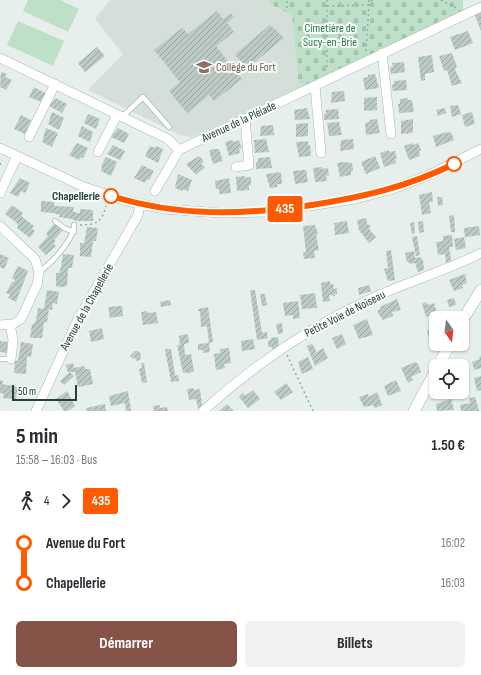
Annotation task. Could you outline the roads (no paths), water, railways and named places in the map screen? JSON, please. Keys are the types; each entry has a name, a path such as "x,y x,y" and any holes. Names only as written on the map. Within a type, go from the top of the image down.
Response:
{"street":[{"name":"Avenue de la Pléiade","path":"179,150 481,7"},
{"path":"382,53 391,134"},
{"path":"0,58 168,139 179,150 155,191"},
{"path":"29,137 55,84"},
{"path":"315,86 321,153"},
{"path":"98,152 120,116"},
{"path":"236,167 249,165 245,119"},
{"path":"0,148 84,187 140,204 164,209 222,214 269,212 355,199 390,190 430,176 481,149"},
{"path":"0,193 17,156"},
{"name":"Avenue de la Chapellerie","path":"36,411 78,319 138,215 140,204"},
{"path":"0,226 35,259 39,272 37,285 21,319 10,324 0,325"},
{"name":"Petite Voie de Noiseau","path":"203,411 253,369 304,333 367,300 481,254"},
{"path":"468,311 481,290"},
{"path":"10,324 13,340 11,359"},
{"path":"414,411 429,383"}],"lane":[{"path":"120,116 143,97 169,127"},
{"path":"55,221 64,228 74,232"},
{"path":"39,272 46,267 74,232 74,225"},
{"path":"0,359 11,359"}],"place":[{"name":"Collège du Fort","path":"204,67"},
{"name":"Chapellerie","path":"111,196"}],"park label":[{"name":"Cimetière de Sucy-en-Brie","path":"330,35"}]}
